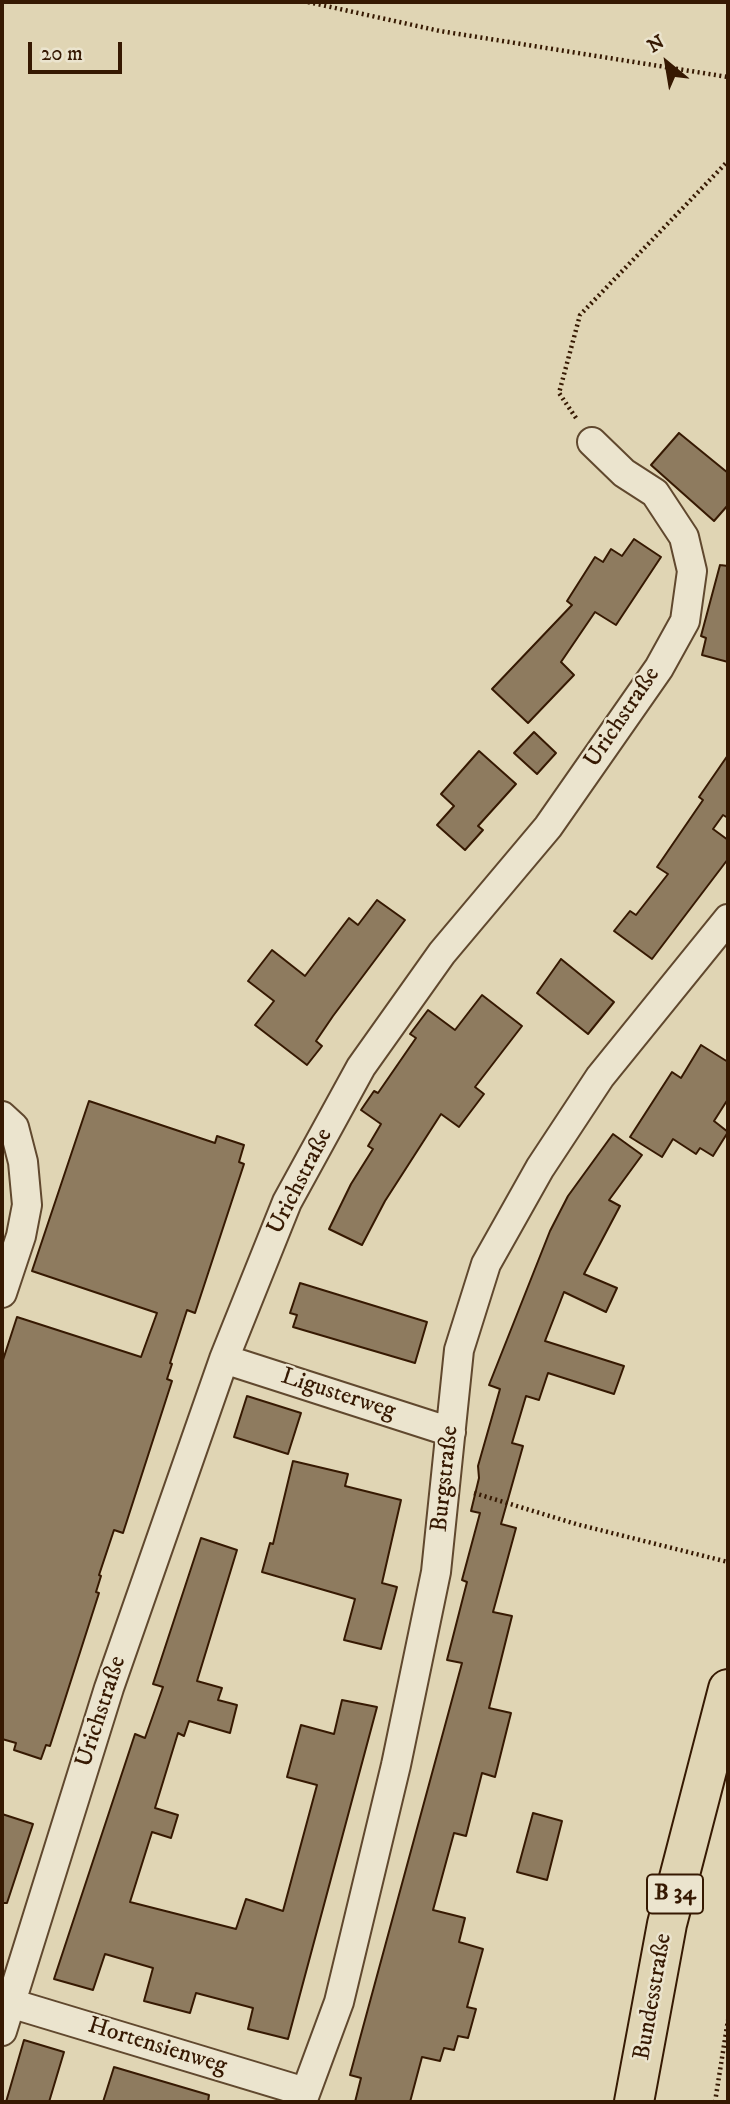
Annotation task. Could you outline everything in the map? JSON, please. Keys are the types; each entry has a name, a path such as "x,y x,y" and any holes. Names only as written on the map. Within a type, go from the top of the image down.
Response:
{"main road":[{"name":"Bundesstraße","path":"634,2102 667,1924 728,1689"}],"street":[{"name":"Urichstraße","path":"2,2031 108,1688 224,1359 286,1202 361,1067 442,953 548,827 659,668 685,621 692,571 684,537 655,493 624,473 592,442"},
{"name":"Burgstraße","path":"303,2097 339,2002 396,1765 436,1572 458,1350 486,1264 540,1168 600,1077 728,919"},
{"path":"2,1116 14,1127 23,1162 27,1205 21,1236 2,1293"},
{"name":"Ligusterweg","path":"224,1359 451,1432"},
{"name":"Hortensienweg","path":"10,2003 303,2097"}],"path":[{"path":"308,2 440,31 728,77"},
{"path":"592,442 559,393 580,315 728,161"},
{"path":"443,1483 576,1524 728,1562"},
{"path":"715,2102 728,2020"}],"building":[{"path":"679,433 728,473 728,505 714,521 651,465"},
{"path":"634,539 661,557 616,625 595,612 561,662 574,675 528,723 492,689 572,605 567,601 595,557 603,562 611,549 622,556"},
{"path":"720,565 728,566 728,662 702,655 706,638 701,636"},
{"path":"534,732 556,753 537,774 514,753"},
{"path":"479,751 516,784 478,826 483,830 465,850 437,825 454,806 441,794"},
{"path":"728,755 728,818 723,815 713,829 728,840 728,859 652,959 614,931 630,911 636,915 668,874 657,867 703,800 699,797"},
{"path":"377,900 405,920 316,1041 322,1046 307,1065 255,1025 274,1001 248,981 272,950 305,976 349,918 358,925"},
{"path":"561,959 614,1002 588,1034 537,993"},
{"path":"482,995 522,1026 475,1087 484,1094 459,1127 441,1114 385,1201 362,1245 329,1229 351,1184 373,1149 368,1146 381,1124 361,1110 374,1091 378,1093 416,1038 410,1034 428,1010 455,1030"},
{"path":"701,1045 728,1062 728,1099 714,1121 728,1132 713,1156 700,1148 696,1154 673,1139 662,1157 630,1137 672,1072 681,1078"},
{"path":"89,1101 215,1143 217,1136 244,1145 239,1162 244,1164 195,1313 187,1310 170,1363 172,1364 167,1379 172,1381 123,1533 114,1530 99,1575 101,1576 96,1592 99,1593 50,1746 46,1745 41,1759 14,1750 16,1743 2,1739 2,1363 17,1317 141,1357 157,1313 32,1271"},
{"path":"613,1134 642,1155 609,1200 620,1206 584,1274 617,1288 606,1312 564,1292 545,1341 624,1366 614,1394 548,1373 539,1400 526,1396 512,1443 523,1446 501,1524 516,1528 493,1612 512,1616 489,1708 511,1713 495,1777 482,1773 466,1836 454,1833 433,1910 465,1918 459,1942 483,1949 467,2007 476,2009 468,2038 458,2036 454,2050 444,2048 440,2061 422,2057 410,2102 355,2102 361,2078 350,2075 462,1663 447,1660 467,1582 462,1580 480,1513 471,1511 479,1478 478,1466 500,1389 489,1385 550,1231 568,1196"},
{"path":"300,1283 427,1322 415,1363 293,1327 297,1315 290,1313"},
{"path":"247,1396 301,1413 288,1454 234,1437"},
{"path":"293,1461 348,1474 345,1486 401,1500 382,1583 397,1587 381,1649 344,1640 355,1599 262,1572 270,1543 273,1544"},
{"path":"201,1538 237,1550 197,1681 222,1688 218,1700 237,1705 230,1733 189,1721 184,1736 178,1733 155,1808 178,1815 171,1838 152,1832 130,1902 236,1929 246,1899 283,1911 317,1785 287,1777 301,1725 334,1734 342,1700 377,1707 288,2039 248,2029 253,2008 196,1993 190,2013 144,2001 153,1968 105,1954 93,1990 54,1979 135,1734 145,1738 163,1687 153,1684"},
{"path":"533,1813 562,1821 547,1880 517,1872"},
{"path":"2,1814 33,1824 7,1903 2,1903"},
{"path":"24,2040 64,2052 49,2102 6,2102"},
{"path":"114,2067 209,2095 208,2102 103,2102"}]}
